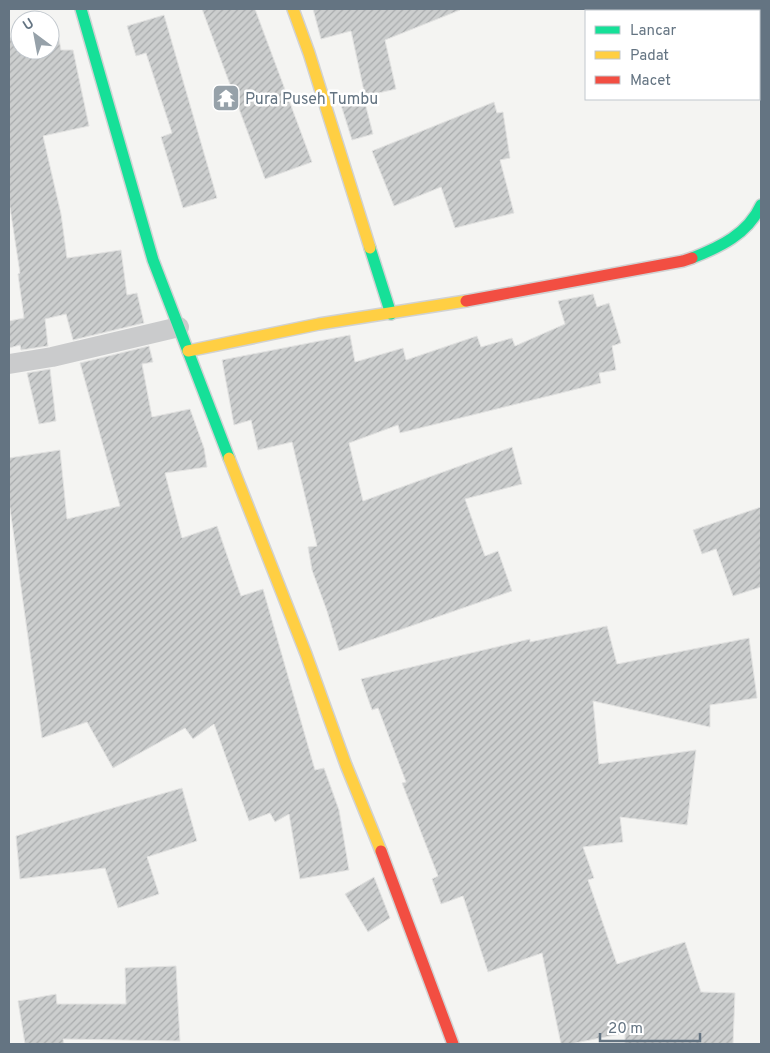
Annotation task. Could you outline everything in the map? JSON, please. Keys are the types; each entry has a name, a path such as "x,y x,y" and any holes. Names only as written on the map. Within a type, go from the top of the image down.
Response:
{"street":[{"path":"81,9 134,201 153,260 250,514 306,654 346,765 385,861 454,1044"},
{"path":"293,9 309,52 391,314"},
{"path":"188,351 319,324 391,314 529,290 683,260 719,247 738,234 757,214 761,205"}],"lane":[{"path":"9,364 52,357 179,327"}],"building":[{"path":"202,9 255,9 312,162 265,179"},
{"path":"313,9 460,10 385,40 396,89 365,96 351,31 321,39"},
{"path":"164,15 217,198 183,208 161,137 172,133 146,53 136,56 127,26"},
{"path":"9,38 10,60 60,60 60,45 61,50 73,50 89,126 43,136 61,214 67,258 121,250 127,295 137,293 144,323 73,340 66,314 45,319 48,346 21,350 20,345 9,348 9,321 24,318 18,274 20,273 9,201"},
{"path":"364,99 373,134 352,140 341,105"},
{"path":"494,102 497,113 503,112 510,158 500,160 514,213 455,228 441,187 394,206 372,151"},
{"path":"593,294 597,307 609,303 621,343 612,346 616,370 599,373 601,383 400,433 398,425 349,443 363,501 512,447 522,484 465,499 485,556 498,551 512,591 339,651 312,570 308,547 317,546 292,442 258,450 251,420 234,425 222,360 350,335 355,362 403,348 406,360 477,336 481,347 512,338 515,346 565,324 558,301"},
{"path":"149,346 153,362 142,364 152,417 190,409 204,448 207,467 165,473 182,538 217,526 241,596 263,589 315,770 324,768 339,810 349,870 300,879 289,814 275,822 270,813 249,821 214,724 193,739 185,728 113,768 87,722 42,738 9,501 9,458 60,450 67,519 120,506 80,363"},
{"path":"50,369 56,421 39,424 27,373"},
{"path":"761,507 761,587 733,596 716,549 702,554 693,530"},
{"path":"607,626 617,664 749,638 757,698 710,705 710,727 593,701 599,764 696,750 687,825 620,817 623,842 583,847 594,878 588,880 617,964 685,942 701,992 735,993 733,1044 625,1044 625,1033 570,1044 561,1044 542,953 488,972 463,896 441,904 432,879 438,876 402,783 406,782 378,708 372,710 361,679 530,639 530,642"},
{"path":"182,788 197,841 147,857 159,894 118,908 105,868 20,879 16,836"},
{"path":"374,877 390,918 368,932 345,894"},
{"path":"176,966 180,1041 63,1039 64,1044 25,1044 18,1001 56,994 57,1004 126,1004 125,968"}],"traffic: fast":[{"path":"81,9 153,260 229,458"},
{"path":"692,258 723,244 741,232 749,224 761,205"},
{"path":"370,248 391,314"}],"traffic: slow":[{"path":"293,9 309,53 370,248"},
{"path":"188,351 319,324 466,301"},
{"path":"229,458 306,654 346,765 381,851"}],"traffic: jam":[{"path":"466,301 692,258"},
{"path":"381,851 453,1044"}],"place":[{"name":"Pura Puseh Tumbu","path":"226,98"}]}
